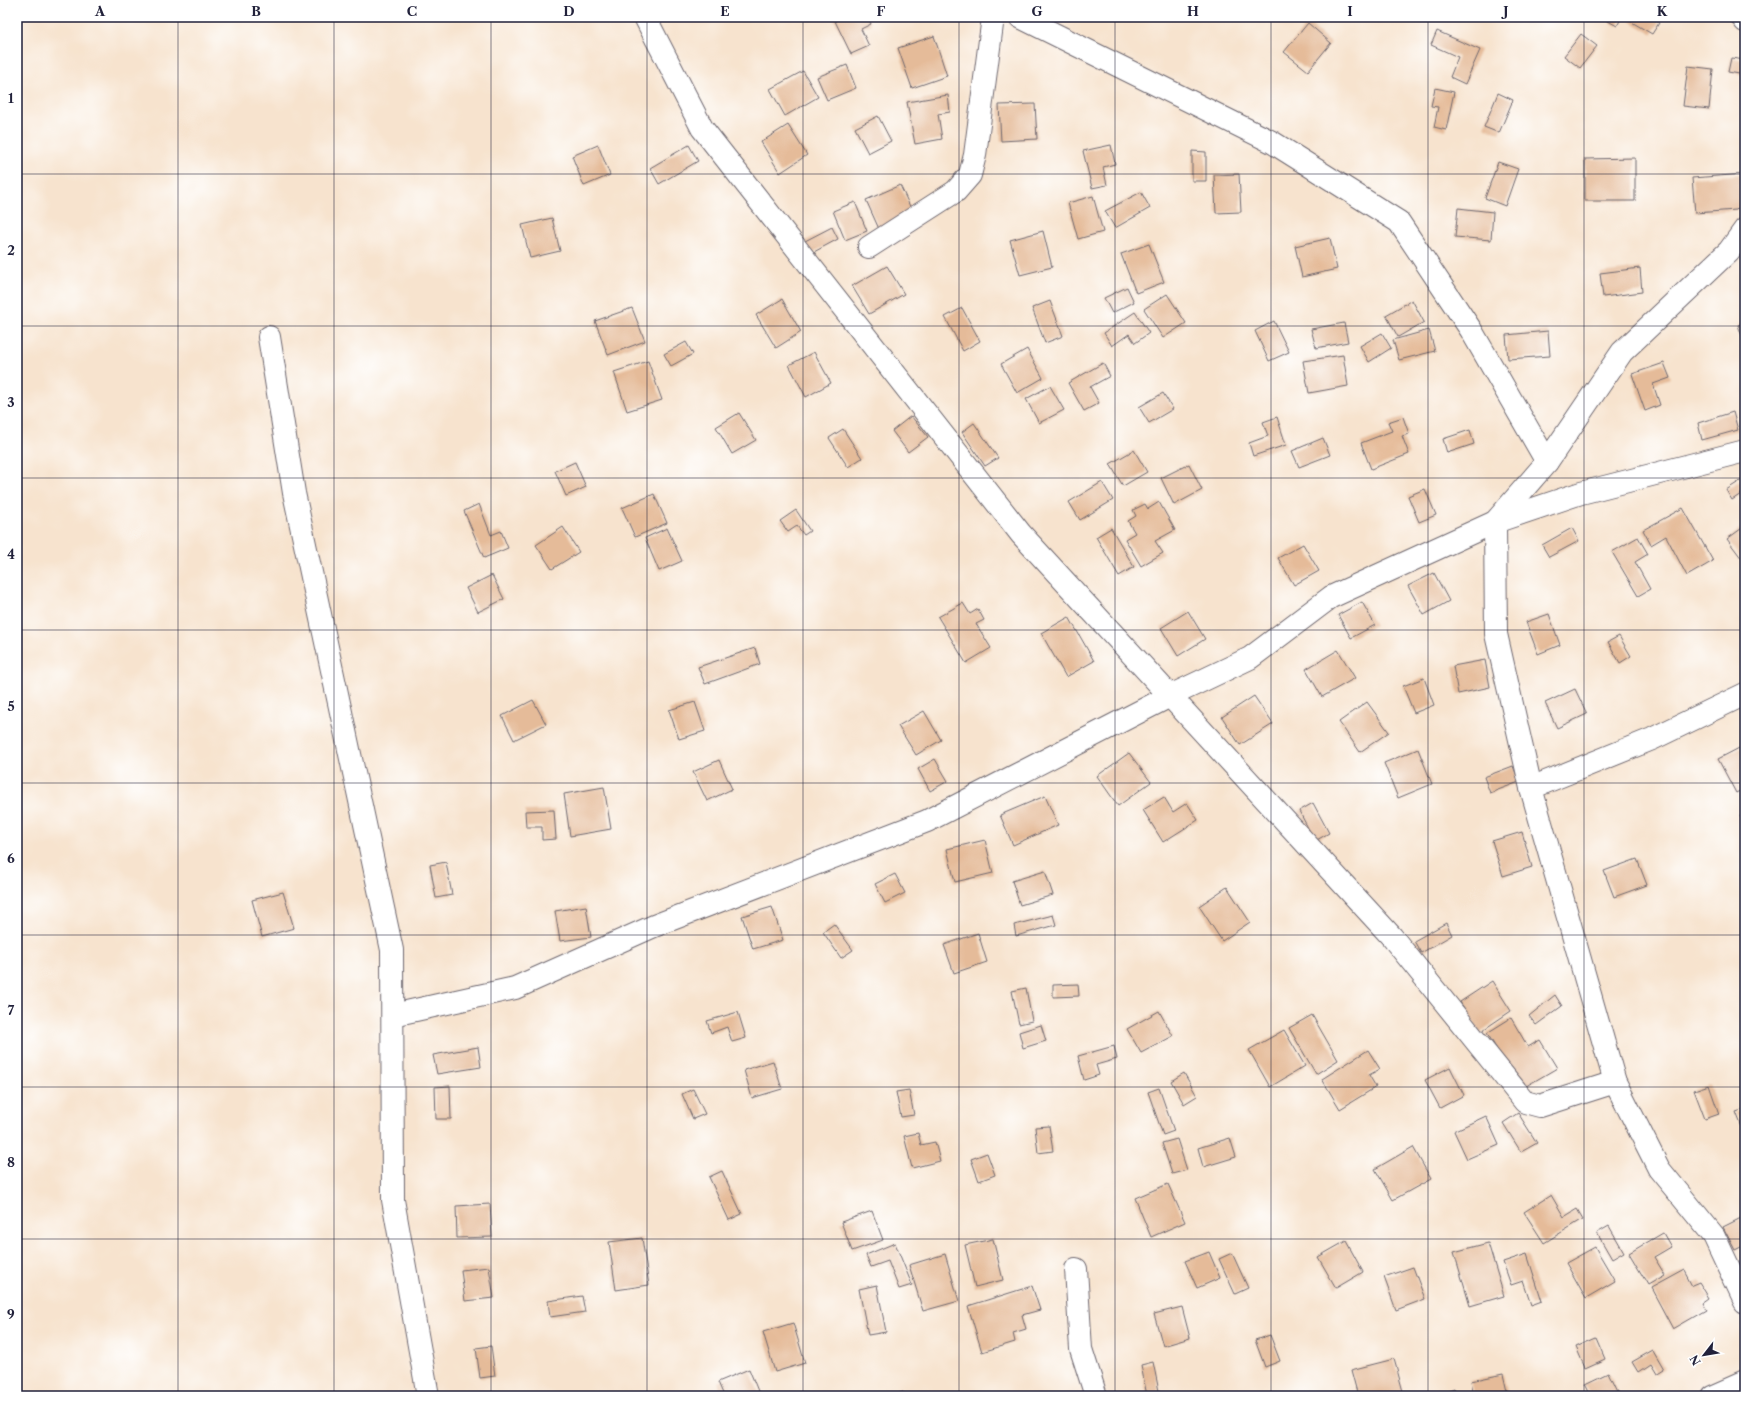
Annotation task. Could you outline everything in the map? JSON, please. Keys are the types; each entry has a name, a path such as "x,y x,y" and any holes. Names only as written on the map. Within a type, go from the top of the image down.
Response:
{"street":[{"path":"645,17 702,128 1021,534 1392,937 1525,1102 1540,1106 1615,1082"},
{"path":"869,247 956,191 970,175 993,17"},
{"path":"1020,17 1272,142 1399,222 1471,330 1546,462"},
{"path":"1742,17 1745,21"},
{"path":"1745,229 1730,252 1622,352 1546,462 1495,522 1496,634 1531,788 1615,1082 1659,1169 1714,1236 1745,1302"},
{"path":"269,338 294,493 392,950 393,1200 428,1396"},
{"path":"393,1015 515,988 654,926 927,821 1170,696 1250,658 1331,598 1495,522 1581,493 1745,451"},
{"path":"1531,788 1652,739 1745,694"},
{"path":"1076,1269 1081,1349 1096,1396"},
{"path":"1711,1396 1745,1381"}],"building":[{"path":"833,17 868,17 871,24 861,29 869,46 851,54"},
{"path":"1601,17 1622,17 1617,26"},
{"path":"1633,17 1650,17 1659,23 1652,34 1630,21"},
{"path":"1308,23 1331,43 1308,71 1284,52"},
{"path":"1437,31 1480,50 1465,84 1450,77 1458,57 1431,45"},
{"path":"1581,34 1597,46 1580,68 1564,56"},
{"path":"934,36 947,76 912,88 898,48"},
{"path":"1731,58 1745,60 1745,75 1728,72"},
{"path":"847,65 856,88 827,100 817,77"},
{"path":"1688,66 1713,69 1709,109 1683,106"},
{"path":"803,71 818,97 785,116 770,89"},
{"path":"1435,88 1454,92 1446,130 1434,127 1438,107 1431,106"},
{"path":"1498,93 1513,100 1499,133 1484,127"},
{"path":"948,95 950,112 938,114 942,139 915,144 907,102"},
{"path":"1035,104 1037,139 1001,141 999,105"},
{"path":"878,116 891,141 868,153 855,128"},
{"path":"788,125 807,155 780,173 761,142"},
{"path":"598,145 610,175 584,186 572,156"},
{"path":"689,145 698,161 659,184 650,168"},
{"path":"1111,145 1115,164 1103,167 1107,185 1092,188 1083,151"},
{"path":"1192,151 1206,152 1206,181 1192,181"},
{"path":"1635,158 1635,201 1585,201 1585,159"},
{"path":"1498,162 1518,169 1505,206 1485,198"},
{"path":"1239,174 1241,212 1216,213 1214,175"},
{"path":"1745,174 1745,201 1736,210 1695,213 1692,178"},
{"path":"900,185 913,213 879,229 866,200"},
{"path":"1141,192 1150,208 1115,228 1105,211"},
{"path":"1093,196 1103,232 1078,239 1068,203"},
{"path":"855,202 867,231 845,240 833,211"},
{"path":"1458,208 1493,212 1491,240 1455,237"},
{"path":"552,218 560,251 530,258 522,225"},
{"path":"832,227 838,239 812,253 805,241"},
{"path":"1043,231 1052,267 1020,275 1010,240"},
{"path":"1330,238 1337,269 1302,277 1295,246"},
{"path":"1149,244 1164,282 1136,293 1121,254"},
{"path":"887,266 904,294 869,314 852,286"},
{"path":"1640,268 1642,292 1603,297 1600,273"},
{"path":"1127,287 1134,302 1112,313 1104,298"},
{"path":"1167,294 1186,323 1163,338 1144,309"},
{"path":"782,299 801,332 776,348 756,315"},
{"path":"1412,300 1424,322 1398,337 1386,315"},
{"path":"1050,301 1063,336 1045,343 1032,308"},
{"path":"632,308 645,341 608,355 595,321"},
{"path":"962,308 980,341 963,351 945,317"},
{"path":"1135,312 1149,333 1135,343 1129,334 1112,346 1104,333"},
{"path":"1274,321 1289,352 1269,361 1255,331"},
{"path":"1344,323 1348,342 1316,348 1311,329"},
{"path":"1745,323 1745,344 1738,325"},
{"path":"1429,330 1435,351 1399,360 1393,340"},
{"path":"1548,331 1550,356 1508,359 1506,335"},
{"path":"1382,333 1391,348 1369,362 1360,346"},
{"path":"686,342 693,354 671,366 664,354"},
{"path":"1027,349 1043,378 1017,393 1001,364"},
{"path":"814,352 831,383 806,397 789,365"},
{"path":"1343,355 1348,386 1309,393 1303,361"},
{"path":"648,361 662,400 627,411 614,372"},
{"path":"1103,363 1110,376 1090,387 1099,403 1084,411 1068,383"},
{"path":"1664,363 1670,378 1653,384 1660,405 1645,411 1632,374"},
{"path":"1050,386 1064,410 1039,423 1026,399"},
{"path":"1163,393 1173,409 1149,423 1139,407"},
{"path":"1733,412 1738,430 1702,440 1698,423"},
{"path":"739,413 756,440 732,454 716,427"},
{"path":"911,416 928,437 908,452 892,431"},
{"path":"1277,417 1286,445 1253,456 1249,443 1268,436 1263,422"},
{"path":"1403,417 1409,434 1402,436 1409,454 1371,469 1361,443 1392,431 1388,422"},
{"path":"974,423 998,458 985,466 962,432"},
{"path":"843,429 862,458 848,467 829,438"},
{"path":"1470,430 1474,444 1447,453 1443,439"},
{"path":"1323,438 1330,455 1299,467 1292,451"},
{"path":"1134,450 1147,472 1123,486 1110,464"},
{"path":"575,462 586,487 566,496 555,471"},
{"path":"1189,464 1202,490 1174,505 1161,478"},
{"path":"1745,478 1745,494 1744,492 1732,500 1726,490"},
{"path":"1102,482 1113,500 1080,520 1069,502"},
{"path":"1425,489 1436,515 1419,522 1408,496"},
{"path":"654,494 667,523 635,537 622,508"},
{"path":"1159,502 1175,530 1155,541 1163,553 1141,566 1125,539 1135,533 1128,521 1136,516 1133,510 1145,504 1148,509"},
{"path":"479,504 491,535 501,531 508,548 484,558 464,511"},
{"path":"1683,508 1713,561 1687,576 1666,536 1651,545 1643,530"},
{"path":"796,510 810,531 804,535 797,526 788,532 780,521"},
{"path":"1745,526 1745,563 1727,539"},
{"path":"563,527 579,552 552,569 536,545"},
{"path":"667,528 682,561 659,571 645,538"},
{"path":"1111,528 1134,567 1119,576 1096,537"},
{"path":"1572,528 1579,541 1549,557 1542,545"},
{"path":"1638,537 1648,554 1635,562 1650,589 1638,596 1612,552"},
{"path":"1303,544 1319,571 1294,585 1278,558"},
{"path":"1434,573 1449,601 1424,615 1408,586"},
{"path":"492,575 504,599 478,612 466,588"},
{"path":"1362,602 1375,625 1351,638 1338,615"},
{"path":"963,603 970,614 978,609 984,620 976,624 991,648 966,663 938,617"},
{"path":"1188,611 1205,639 1178,656 1161,628"},
{"path":"1549,614 1560,645 1538,654 1526,622"},
{"path":"1069,617 1094,661 1066,677 1041,633"},
{"path":"1619,636 1631,656 1620,663 1608,642"},
{"path":"755,648 760,664 705,684 698,667"},
{"path":"1338,650 1355,678 1322,697 1306,669"},
{"path":"1485,660 1490,687 1458,694 1453,666"},
{"path":"1424,678 1434,705 1414,713 1403,686"},
{"path":"1575,689 1587,714 1557,728 1545,703"},
{"path":"1254,696 1273,724 1240,745 1222,717"},
{"path":"533,700 546,724 514,740 502,716"},
{"path":"695,702 705,731 679,739 669,710"},
{"path":"1367,702 1389,732 1360,752 1339,722"},
{"path":"924,711 941,740 916,755 898,726"},
{"path":"1745,745 1745,788 1736,793 1718,759"},
{"path":"1418,749 1432,784 1398,798 1384,763"},
{"path":"1129,753 1151,782 1118,806 1097,776"},
{"path":"935,759 948,781 930,791 918,769"},
{"path":"719,760 732,789 707,801 693,772"},
{"path":"1513,766 1519,782 1490,793 1484,777"},
{"path":"604,787 611,829 570,836 564,794"},
{"path":"1045,796 1058,825 1013,845 1000,815"},
{"path":"1164,797 1173,812 1187,803 1198,820 1163,842 1143,810"},
{"path":"1313,803 1329,833 1315,841 1299,811"},
{"path":"554,810 556,839 542,840 542,827 526,827 525,811"},
{"path":"1745,813 1745,825 1740,816"},
{"path":"1522,832 1532,867 1503,876 1492,841"},
{"path":"985,840 993,873 955,882 947,849"},
{"path":"1637,859 1647,885 1614,897 1604,871"},
{"path":"446,862 452,895 436,898 430,865"},
{"path":"1045,871 1053,895 1020,905 1012,881"},
{"path":"895,874 905,893 885,903 875,884"},
{"path":"1227,887 1250,922 1222,941 1199,906"},
{"path":"283,892 294,928 262,937 252,900"},
{"path":"586,906 591,937 560,941 555,911"},
{"path":"772,907 783,940 753,949 742,916"},
{"path":"1053,915 1056,925 1016,936 1014,925"},
{"path":"1446,923 1452,935 1421,953 1414,941"},
{"path":"834,924 853,950 841,958 823,932"},
{"path":"978,933 987,962 954,973 944,945"},
{"path":"1492,981 1511,1011 1480,1032 1460,1002"},
{"path":"1078,984 1079,996 1053,997 1053,985"},
{"path":"1026,988 1032,1021 1019,1024 1012,991"},
{"path":"1555,995 1562,1006 1536,1025 1529,1016"},
{"path":"1159,1011 1173,1036 1141,1053 1127,1029"},
{"path":"738,1012 746,1038 732,1042 727,1027 711,1033 707,1021"},
{"path":"1312,1015 1338,1060 1316,1074 1289,1028"},
{"path":"1511,1018 1528,1047 1540,1040 1557,1068 1521,1089 1487,1033"},
{"path":"1041,1025 1046,1041 1023,1048 1019,1032"},
{"path":"1284,1030 1305,1066 1270,1087 1249,1050"},
{"path":"1114,1046 1117,1059 1096,1065 1099,1075 1084,1080 1078,1056"},
{"path":"478,1047 481,1067 437,1074 433,1055"},
{"path":"1368,1050 1380,1069 1369,1075 1376,1087 1340,1109 1322,1079"},
{"path":"773,1061 782,1089 752,1098 744,1070"},
{"path":"1450,1067 1464,1095 1440,1108 1425,1080"},
{"path":"1184,1073 1197,1096 1184,1104 1171,1081"},
{"path":"1709,1085 1719,1114 1705,1119 1694,1090"},
{"path":"450,1086 451,1119 436,1119 435,1087"},
{"path":"1159,1088 1174,1131 1163,1135 1148,1092"},
{"path":"693,1089 705,1114 693,1119 682,1094"},
{"path":"909,1090 914,1115 901,1117 896,1092"},
{"path":"1745,1109 1745,1135 1736,1112"},
{"path":"1518,1113 1537,1143 1521,1152 1503,1123"},
{"path":"1486,1116 1499,1145 1467,1159 1454,1131"},
{"path":"1049,1126 1053,1151 1038,1153 1035,1127"},
{"path":"918,1133 921,1145 935,1142 940,1161 912,1168 904,1136"},
{"path":"1230,1138 1236,1157 1203,1167 1198,1148"},
{"path":"1177,1139 1187,1170 1172,1174 1162,1143"},
{"path":"1413,1147 1431,1179 1393,1200 1375,1169"},
{"path":"987,1153 995,1175 979,1181 971,1159"},
{"path":"722,1171 742,1214 729,1220 709,1177"},
{"path":"1168,1184 1185,1222 1151,1237 1135,1198"},
{"path":"1551,1195 1564,1217 1577,1209 1583,1219 1544,1243 1524,1212"},
{"path":"490,1204 492,1237 457,1238 456,1206"},
{"path":"872,1211 883,1240 852,1251 841,1222"},
{"path":"1745,1216 1745,1245 1735,1250 1723,1227"},
{"path":"1609,1226 1624,1252 1612,1259 1597,1233"},
{"path":"1663,1233 1671,1247 1654,1257 1665,1275 1648,1285 1629,1253"},
{"path":"642,1238 649,1285 616,1290 609,1242"},
{"path":"993,1239 1003,1280 975,1287 965,1245"},
{"path":"1346,1241 1363,1272 1336,1288 1318,1257"},
{"path":"895,1243 912,1285 899,1289 888,1261 871,1267 866,1255"},
{"path":"1488,1243 1504,1296 1470,1306 1454,1252"},
{"path":"1595,1247 1615,1281 1586,1298 1566,1263"},
{"path":"1209,1252 1220,1278 1197,1288 1185,1261"},
{"path":"1232,1253 1248,1288 1235,1294 1219,1259"},
{"path":"945,1254 959,1301 923,1311 909,1265"},
{"path":"1527,1254 1542,1301 1531,1305 1523,1281 1511,1285 1503,1262"},
{"path":"489,1267 494,1298 465,1301 461,1270"},
{"path":"1413,1267 1425,1299 1396,1310 1384,1277"},
{"path":"1684,1270 1692,1285 1699,1282 1709,1298 1702,1303 1706,1310 1673,1329 1651,1288"},
{"path":"877,1285 886,1332 868,1335 859,1289"},
{"path":"1032,1286 1040,1310 1022,1315 1026,1329 1013,1333 1015,1342 982,1352 968,1306"},
{"path":"582,1296 585,1312 550,1317 548,1301"},
{"path":"1182,1307 1190,1338 1163,1346 1154,1314"},
{"path":"793,1323 805,1363 775,1372 763,1332"},
{"path":"1270,1335 1280,1361 1265,1367 1255,1340"},
{"path":"1596,1338 1605,1359 1585,1368 1576,1347"},
{"path":"491,1346 495,1376 480,1378 476,1348"},
{"path":"1653,1350 1664,1369 1656,1374 1650,1364 1638,1372 1632,1362"},
{"path":"1394,1359 1404,1395 1358,1396 1351,1370"},
{"path":"1153,1362 1160,1396 1147,1396 1141,1365"},
{"path":"749,1369 760,1396 724,1396 718,1382"},
{"path":"1608,1373 1619,1396 1591,1396 1585,1384"},
{"path":"1503,1374 1508,1396 1474,1396 1471,1381"},
{"path":"1454,1389 1457,1396 1437,1396"},
{"path":"903,1392 904,1396 891,1396"}]}
